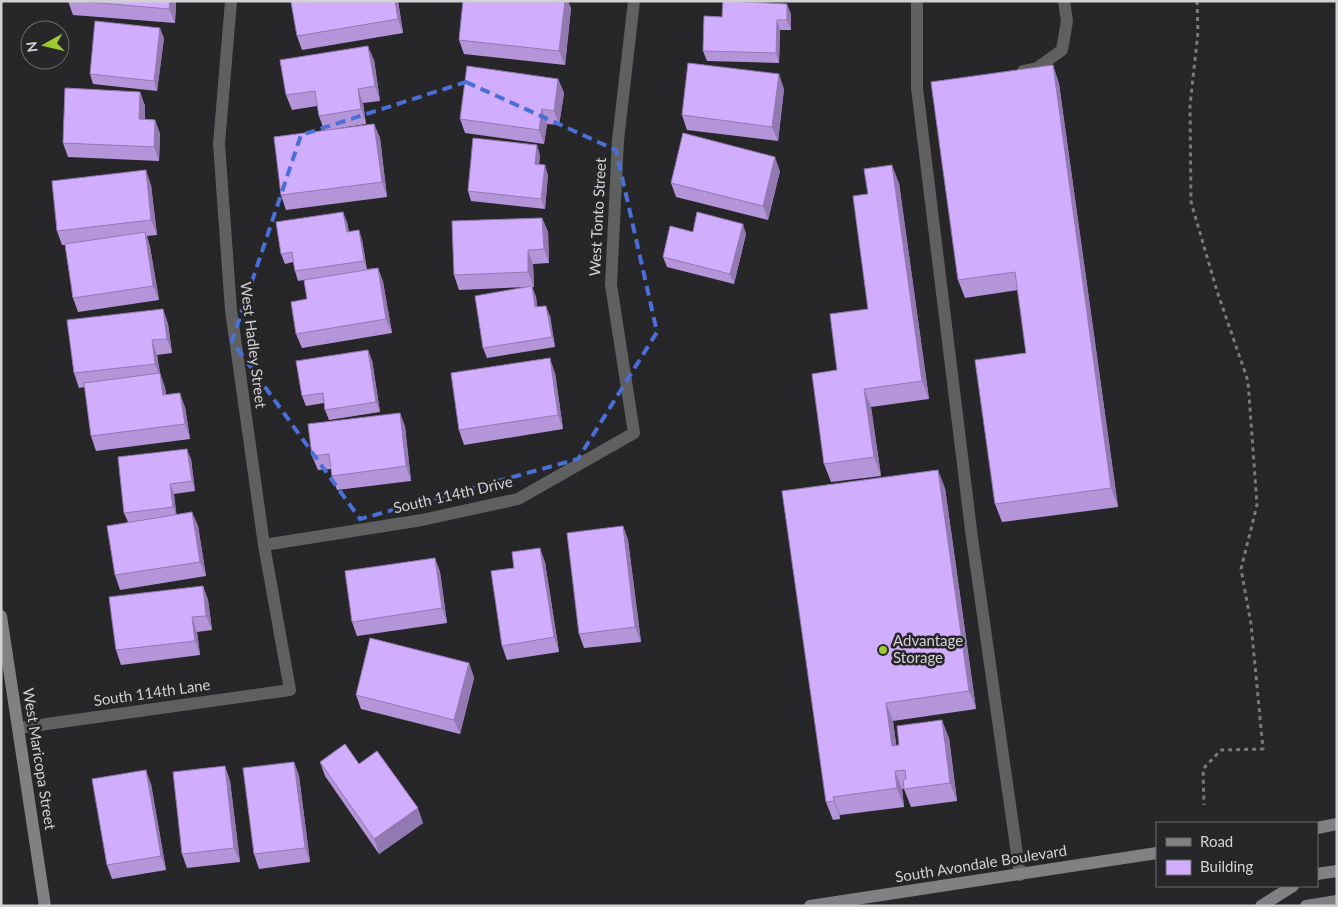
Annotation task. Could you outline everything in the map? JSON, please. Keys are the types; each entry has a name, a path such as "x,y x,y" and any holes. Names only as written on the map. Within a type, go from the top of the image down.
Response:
{"main road":[{"name":"West Maricopa Street","path":"1,616 45,906"},
{"path":"1318,828 1337,824"},
{"name":"South Avondale Boulevard","path":"810,906 1156,853"},
{"path":"1318,874 1337,871"},
{"path":"1261,906 1291,887"},
{"path":"1306,906 1337,901"}],"street":[{"name":"West Hadley Street","path":"231,1 219,144 231,310 264,545 290,690"},
{"name":"West Tonto Street","path":"634,1 618,140 611,285 634,433"},
{"path":"917,1 921,87 972,538 1020,875"},
{"path":"1009,73 1037,68 1062,50 1067,21 1064,1"},
{"name":"South 114th Drive","path":"264,545 422,520 518,499 634,433"},
{"name":"South 114th Lane","path":"18,728 290,690"}],"path":[{"path":"1197,1 1198,32 1190,105 1191,202 1217,291 1248,381 1256,505 1241,569 1251,624 1263,749 1220,750 1203,769 1204,805"}],"highlighted area":[{"path":"466,82 616,150 657,332 578,459 360,519 232,341 301,135"}],"building":[{"path":"77,1 170,1 169,9"},
{"path":"395,1 398,19 297,36 291,2"},
{"path":"463,1 565,1 559,51 459,40"},
{"path":"723,1 787,4 787,20 777,20 776,53 703,51 704,16 722,17"},
{"path":"95,21 160,28 154,81 90,74"},
{"path":"368,46 375,86 358,89 361,109 319,116 315,91 286,95 280,60"},
{"path":"688,63 779,74 772,127 682,115"},
{"path":"1053,65 1111,488 995,504 975,360 1026,353 1015,272 958,280 931,82"},
{"path":"467,66 558,79 554,111 542,109 539,130 460,119"},
{"path":"65,88 140,92 139,119 155,120 154,147 63,143"},
{"path":"374,124 382,182 281,195 274,137"},
{"path":"683,133 775,157 763,206 671,183"},
{"path":"473,138 537,145 535,164 545,165 541,199 468,191"},
{"path":"892,165 922,381 864,389 874,457 824,464 812,374 837,370 830,314 868,309 853,196 868,194 864,169"},
{"path":"146,170 151,220 57,231 52,181"},
{"path":"343,212 347,232 359,230 364,261 295,271 292,252 281,254 276,222"},
{"path":"697,212 743,224 730,274 663,257 670,226 693,232"},
{"path":"542,218 544,249 528,250 528,272 454,275 452,221"},
{"path":"145,232 153,286 73,298 65,244"},
{"path":"378,268 386,319 296,334 291,302 307,299 304,280"},
{"path":"532,286 535,307 546,306 552,337 483,348 475,296"},
{"path":"163,309 167,339 152,340 155,364 74,373 67,320"},
{"path":"368,350 376,402 325,410 323,393 302,396 296,361"},
{"path":"550,358 558,415 459,430 451,373"},
{"path":"160,373 163,395 180,393 185,424 91,436 84,383"},
{"path":"400,413 406,466 332,476 329,454 312,456 308,424"},
{"path":"187,449 192,481 170,484 173,507 124,513 118,457"},
{"path":"938,470 969,691 886,703 892,746 899,745 897,726 942,720 950,783 904,789 905,770 895,771 897,788 833,797 834,801 826,802 782,491"},
{"path":"192,512 200,562 115,575 107,526"},
{"path":"623,526 635,627 579,634 567,533"},
{"path":"540,548 554,637 502,646 491,571 514,568 512,552"},
{"path":"435,558 442,608 352,622 345,571"},
{"path":"203,586 206,616 192,617 195,641 116,650 109,597"},
{"path":"370,638 469,663 454,720 356,695"},
{"path":"345,744 359,764 377,751 418,808 374,839 320,762"},
{"path":"294,762 305,848 254,854 243,768"},
{"path":"225,766 234,848 182,854 173,772"},
{"path":"146,770 161,856 107,865 92,779"}],"place":[{"name":"Advantage Storage","path":"883,650"}]}
